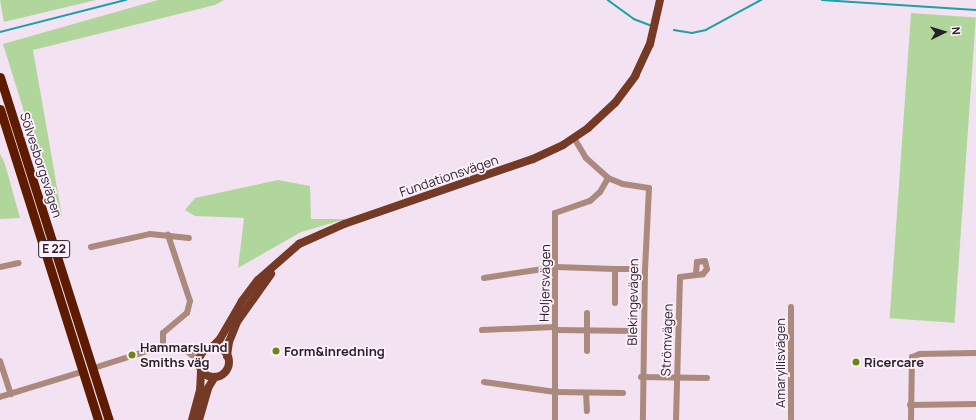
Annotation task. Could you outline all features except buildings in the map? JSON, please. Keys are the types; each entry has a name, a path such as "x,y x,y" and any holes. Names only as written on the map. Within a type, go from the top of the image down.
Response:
{"highway":[{"name":"Sölvesborgsvägen","path":"0,78 108,420"},
{"name":"Sölvesborgsvägen","path":"0,109 98,420"}],"main road":[{"path":"574,138 606,112 632,81 650,44 660,0"},
{"name":"Fundationsvägen","path":"208,349 220,339 242,301 267,270 299,244 329,230 533,159 574,138"},
{"name":"Fundationsvägen","path":"227,356 233,329 262,284 288,258 329,230"},
{"path":"192,420 200,391 200,365 208,349 219,349 227,356 226,370 215,377 208,388 199,420"},
{"path":"200,365 206,375 215,377"}],"street":[{"name":"Blekingevägen","path":"574,138 586,158 608,178 623,184 647,188 639,420"},
{"name":"Holjersvägen","path":"555,420 555,213 590,201 600,192 608,178"},
{"path":"91,248 150,234 189,238"},
{"path":"163,347 163,333 187,313 190,301 168,235"},
{"path":"0,267 19,263"},
{"path":"484,278 556,267 635,269"},
{"path":"615,269 615,303"},
{"name":"Strömvägen","path":"676,420 680,277 696,274"},
{"name":"Amaryllisvägen","path":"791,307 791,420"},
{"path":"587,313 587,351"},
{"path":"482,330 555,329 634,331"},
{"path":"97,367 163,347 208,349"},
{"path":"181,349 196,356 200,365"},
{"path":"911,420 910,405 912,357 920,354 976,353"},
{"path":"0,361 11,394"},
{"path":"0,397 78,373"},
{"name":"Blekingevägen","path":"641,377 643,420"},
{"path":"641,377 707,378"},
{"path":"484,382 555,392 623,393"},
{"path":"586,393 586,411"},
{"path":"910,405 976,404"}],"green space":[{"path":"0,0 96,0 4,22"},
{"path":"158,0 224,0 215,5 33,50 62,216 57,218 3,44"},
{"path":"911,13 976,18 954,323 890,318"},
{"path":"0,154 5,164 20,218 0,219"},
{"path":"278,180 310,186 311,219 346,219 301,232 238,268 244,218 195,216 185,210 195,198"}],"waterway":[{"path":"0,32 126,0"},
{"path":"608,0 634,19 650,25"},
{"path":"674,30 692,33 706,30 761,0"},
{"path":"822,0 976,10"}],"place":[{"name":"Form&inredning","path":"276,351"},
{"name":"Hammarslund Smiths väg","path":"132,355"},
{"name":"Ricercare","path":"856,362"}]}
